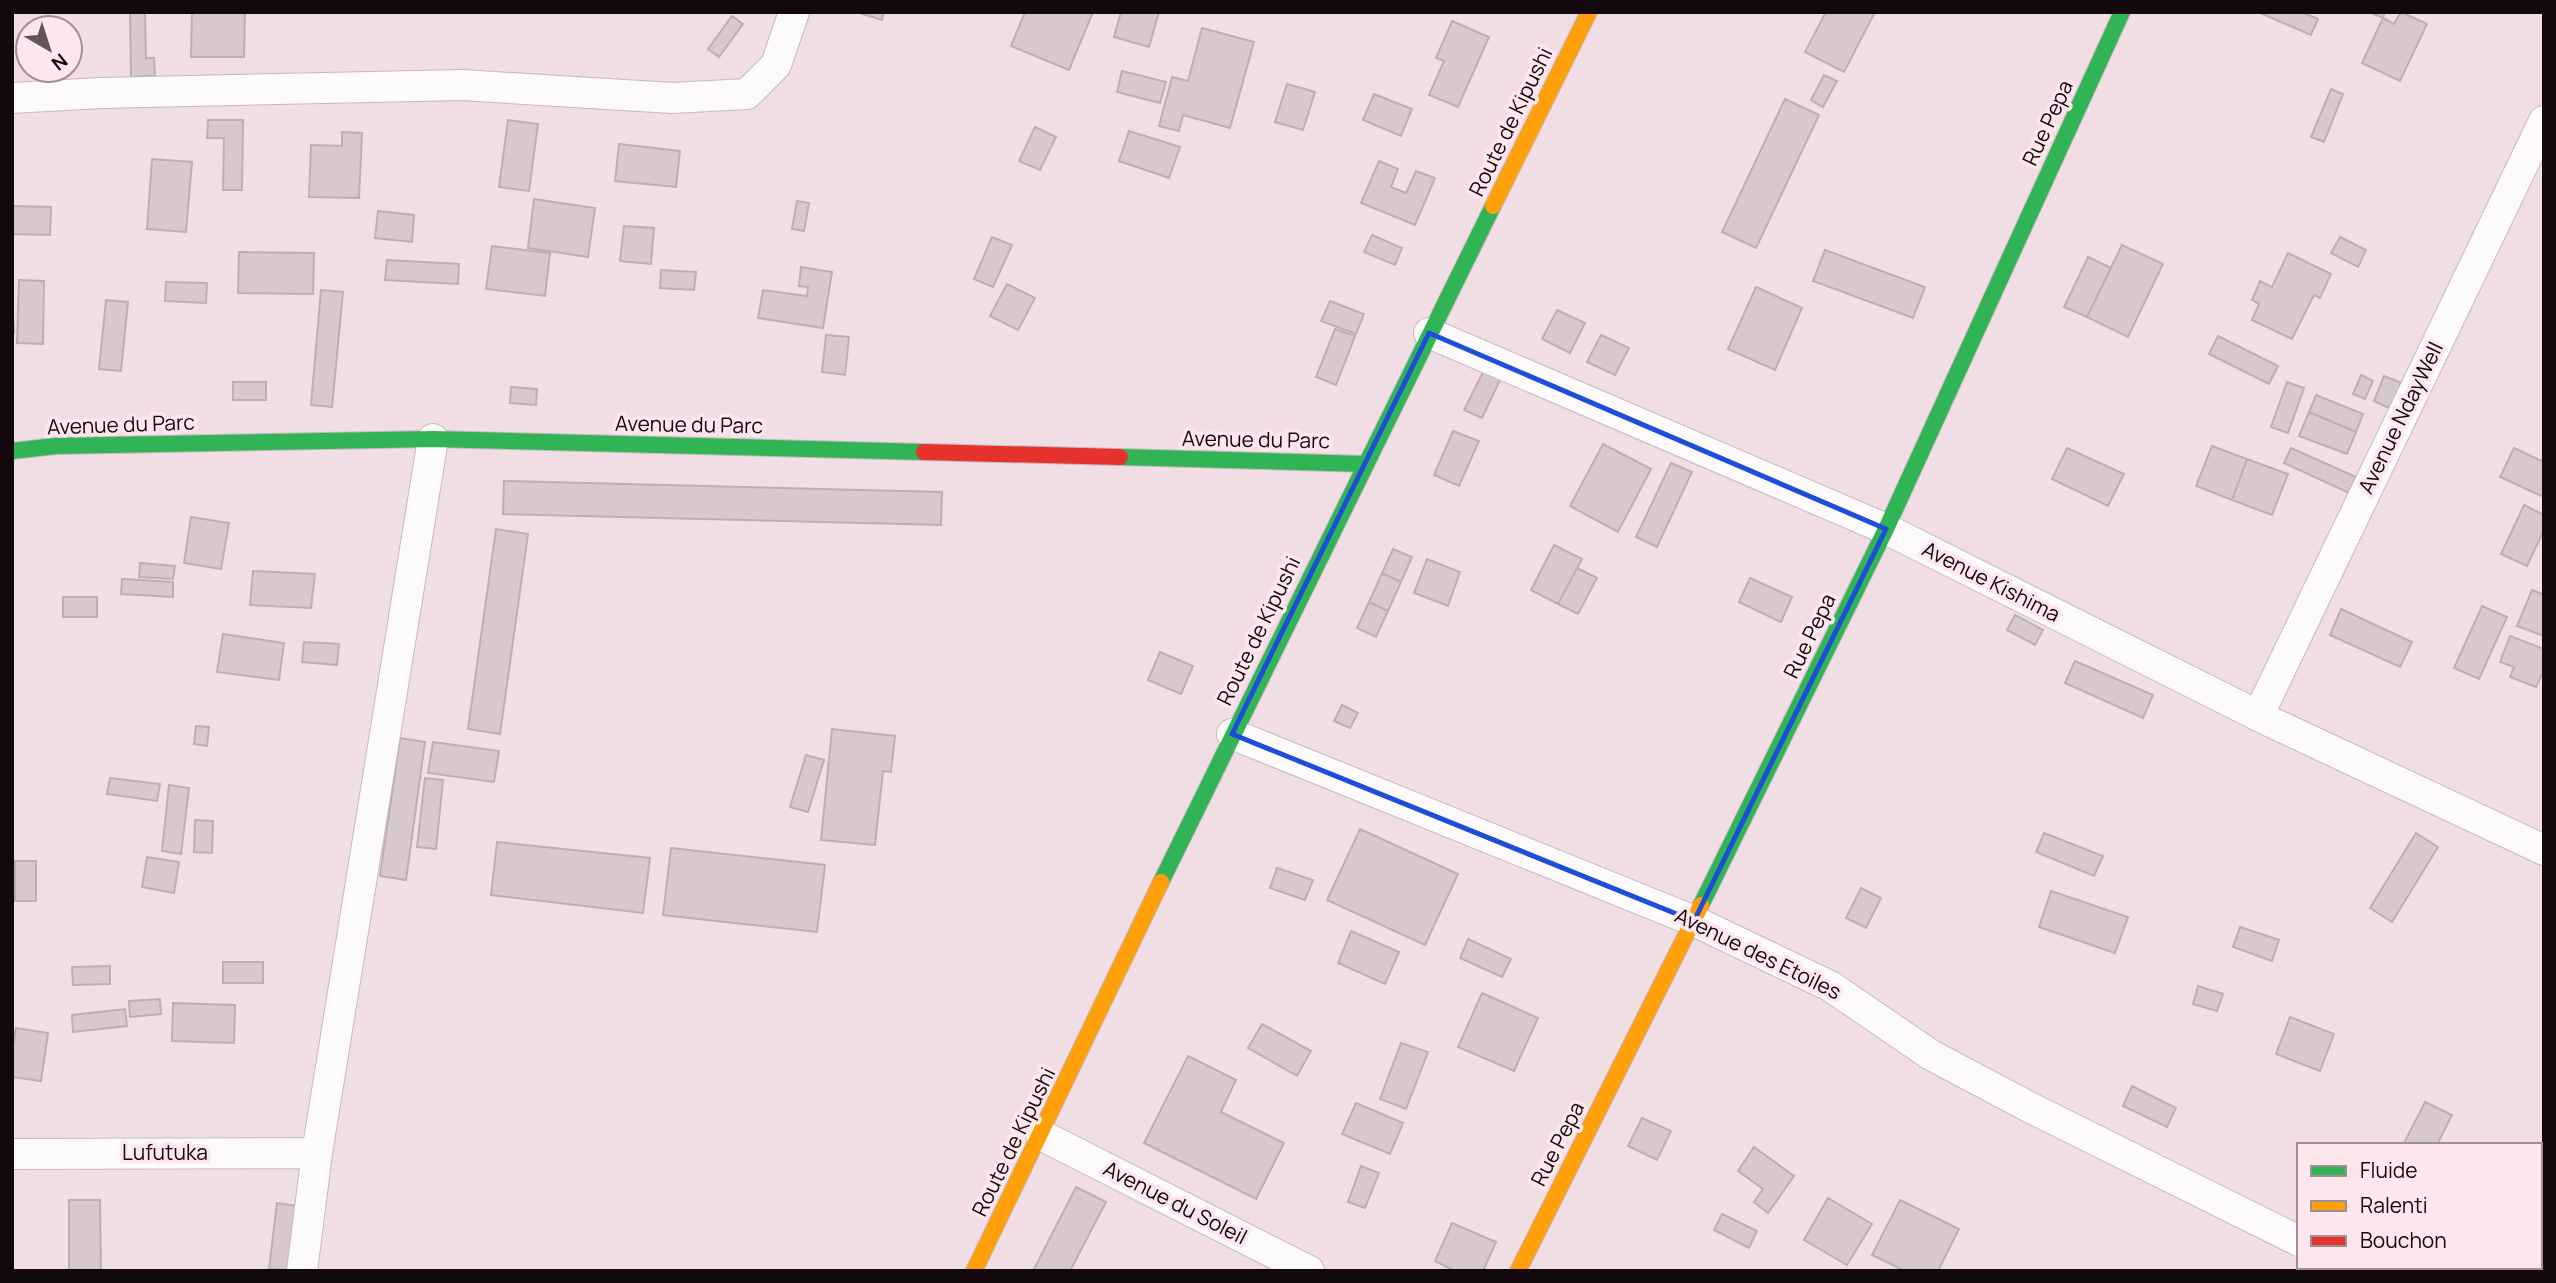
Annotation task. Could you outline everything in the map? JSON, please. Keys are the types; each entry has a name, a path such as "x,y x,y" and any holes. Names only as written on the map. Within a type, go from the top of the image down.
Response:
{"street":[{"path":"12,98 100,93 462,85 672,99 747,94 776,65 794,12"},
{"name":"Route de Kipushi","path":"974,1271 1232,734 1589,12"},
{"name":"Rue Pepa","path":"1518,1271 1886,529 2122,12"},
{"name":"Avenue NdayWell","path":"2258,716 2544,121"},
{"name":"Avenue Kishima","path":"1429,334 1886,529 2258,716 2544,850"},
{"path":"302,1271 317,1153 433,439"},
{"name":"Avenue du Parc","path":"12,451 56,446 433,439 1365,464"},
{"name":"Avenue des Etoiles","path":"1232,734 1693,921 1830,986 1942,1061 2297,1240"},
{"name":"Avenue du Soleil","path":"1041,1135 1309,1271"},
{"name":"Lufutuka","path":"12,1154 317,1153"}],"highlighted area":[{"path":"1429,333 1886,529 1694,921 1232,734"}],"building":[{"path":"130,12 145,12 146,58 154,58 155,76 131,77"},
{"path":"192,12 245,12 244,57 191,57"},
{"path":"856,12 884,12 882,20"},
{"path":"1025,12 1093,12 1069,70 1011,46"},
{"path":"1121,12 1159,12 1149,47 1114,37"},
{"path":"1826,12 1875,12 1844,72 1805,52"},
{"path":"2258,12 2302,12 2318,19 2311,35"},
{"path":"2369,12 2385,12 2383,18"},
{"path":"2401,12 2427,24 2400,81 2362,63 2383,18 2394,24"},
{"path":"732,16 743,24 719,57 708,49"},
{"path":"1452,21 1489,37 1458,107 1429,95 1444,61 1436,58"},
{"path":"1202,28 1254,42 1230,128 1183,115 1179,131 1159,126 1172,77 1188,81"},
{"path":"1122,71 1166,82 1160,103 1117,92"},
{"path":"1824,75 1837,81 1823,107 1811,100"},
{"path":"1287,84 1315,92 1303,130 1275,122"},
{"path":"2331,89 2343,94 2324,142 2311,137"},
{"path":"1374,94 1412,109 1401,136 1363,120"},
{"path":"1785,99 1819,115 1756,248 1722,232"},
{"path":"208,120 243,120 242,190 223,190 224,138 207,138"},
{"path":"508,120 538,124 529,191 499,187"},
{"path":"1035,127 1056,137 1040,170 1019,161"},
{"path":"1129,131 1180,147 1169,178 1119,161"},
{"path":"342,132 362,133 359,198 309,197 311,145 342,146"},
{"path":"619,144 680,151 676,187 615,181"},
{"path":"152,159 192,162 186,232 147,229"},
{"path":"1379,161 1398,169 1391,187 1406,193 1416,171 1435,178 1415,225 1361,203"},
{"path":"534,199 595,208 588,257 528,248"},
{"path":"797,201 809,203 804,231 792,229"},
{"path":"12,206 51,207 50,235 12,234"},
{"path":"378,211 414,215 412,242 375,238"},
{"path":"624,226 654,228 651,264 620,261"},
{"path":"1372,235 1402,248 1395,265 1364,252"},
{"path":"992,237 1012,245 993,287 974,279"},
{"path":"2340,237 2366,250 2358,267 2331,253"},
{"path":"2122,245 2163,264 2128,337 2087,317"},
{"path":"492,246 550,253 545,296 486,289"},
{"path":"1825,250 1925,287 1913,318 1813,281"},
{"path":"239,252 314,253 313,294 238,293"},
{"path":"2288,253 2331,274 2320,298 2314,295 2292,339 2252,320 2259,304 2252,300 2260,281 2272,287"},
{"path":"2088,257 2111,268 2087,317 2064,307"},
{"path":"387,260 459,264 458,284 385,280"},
{"path":"801,267 832,272 823,328 758,318 763,290 807,296 808,287 799,286"},
{"path":"661,270 696,272 694,290 660,288"},
{"path":"19,280 44,281 43,344 17,343"},
{"path":"166,282 207,283 206,303 165,301"},
{"path":"1007,284 1035,298 1018,330 990,316"},
{"path":"1756,287 1802,308 1775,370 1728,349"},
{"path":"321,290 343,292 332,407 311,405"},
{"path":"12,299 14,332 12,332"},
{"path":"106,300 128,302 121,371 99,369"},
{"path":"1330,301 1364,314 1356,334 1321,321"},
{"path":"1557,310 1585,323 1570,353 1542,339"},
{"path":"1335,329 1355,336 1336,385 1316,377"},
{"path":"826,335 849,337 845,375 822,372"},
{"path":"1601,335 1629,348 1615,375 1587,362"},
{"path":"2218,336 2278,366 2269,384 2209,354"},
{"path":"1485,368 1502,376 1482,418 1464,410"},
{"path":"2361,375 2373,381 2365,399 2353,394"},
{"path":"2384,376 2402,383 2391,409 2374,401"},
{"path":"233,382 266,382 266,400 233,400"},
{"path":"2287,382 2304,388 2288,433 2271,427"},
{"path":"511,387 537,389 536,405 510,403"},
{"path":"2316,395 2363,414 2356,432 2309,412"},
{"path":"2309,412 2356,432 2347,454 2299,436"},
{"path":"1453,431 1479,441 1459,486 1434,475"},
{"path":"1603,444 1651,469 1618,532 1570,506"},
{"path":"2212,446 2247,459 2232,500 2196,486"},
{"path":"2067,448 2124,474 2108,506 2052,479"},
{"path":"2291,448 2356,477 2349,493 2284,463"},
{"path":"2514,448 2544,462 2544,497 2500,477"},
{"path":"2247,459 2288,474 2272,515 2232,500"},
{"path":"1671,463 1692,472 1657,547 1636,537"},
{"path":"504,481 942,492 941,525 503,514"},
{"path":"2524,505 2544,515 2544,530 2527,566 2501,554"},
{"path":"191,517 229,523 221,569 184,563"},
{"path":"496,529 528,534 500,734 468,729"},
{"path":"1554,545 1582,559 1558,604 1531,590"},
{"path":"1393,549 1412,557 1401,582 1382,573"},
{"path":"1427,559 1460,572 1448,606 1414,593"},
{"path":"140,563 175,566 173,579 139,577"},
{"path":"1577,568 1597,578 1578,614 1558,604"},
{"path":"253,571 315,574 311,608 250,605"},
{"path":"1382,573 1401,582 1388,611 1369,602"},
{"path":"1750,578 1792,597 1781,622 1739,602"},
{"path":"122,579 173,582 173,597 121,594"},
{"path":"2532,590 2544,595 2544,636 2517,626"},
{"path":"63,597 97,597 97,617 63,617"},
{"path":"1369,602 1388,611 1376,637 1357,628"},
{"path":"2482,606 2507,617 2479,679 2454,668"},
{"path":"2341,609 2412,642 2400,667 2330,635"},
{"path":"2015,615 2043,630 2035,645 2007,630"},
{"path":"223,634 284,643 279,680 217,672"},
{"path":"2510,636 2544,649 2544,678 2541,676 2536,687 2510,677 2514,667 2500,662"},
{"path":"304,642 339,644 337,665 302,662"},
{"path":"1160,652 1193,666 1181,694 1148,680"},
{"path":"2075,661 2153,695 2143,718 2065,683"},
{"path":"1342,705 1358,713 1350,728 1334,721"},
{"path":"196,726 209,727 207,746 194,744"},
{"path":"832,729 895,736 891,772 883,771 875,845 821,840"},
{"path":"400,738 425,742 406,880 380,876"},
{"path":"433,742 499,751 494,782 428,773"},
{"path":"806,755 824,760 808,812 790,807"},
{"path":"110,778 160,784 157,801 107,794"},
{"path":"425,778 443,780 436,849 417,847"},
{"path":"169,785 189,788 181,854 162,851"},
{"path":"195,820 213,821 212,853 194,852"},
{"path":"1360,829 1458,874 1425,945 1327,900"},
{"path":"2044,833 2103,856 2094,876 2036,852"},
{"path":"2416,833 2438,847 2392,922 2370,908"},
{"path":"497,842 650,858 643,913 491,895"},
{"path":"671,848 825,865 817,932 663,915"},
{"path":"147,857 179,862 174,893 142,887"},
{"path":"15,861 36,861 36,901 15,901"},
{"path":"1277,868 1313,880 1305,900 1270,888"},
{"path":"1861,888 1881,898 1866,928 1846,918"},
{"path":"2051,891 2128,917 2115,953 2039,927"},
{"path":"2240,927 2279,940 2272,961 2233,947"},
{"path":"1351,931 1399,952 1385,984 1338,963"},
{"path":"1468,939 1511,959 1502,977 1460,958"},
{"path":"223,962 263,962 263,983 223,983"},
{"path":"110,966 110,984 73,985 72,967"},
{"path":"2198,986 2223,994 2217,1011 2193,1004"},
{"path":"1482,993 1538,1018 1514,1071 1458,1047"},
{"path":"160,999 161,1014 130,1017 129,1001"},
{"path":"173,1003 235,1005 234,1043 172,1041"},
{"path":"125,1009 127,1026 73,1032 72,1015"},
{"path":"2290,1017 2334,1034 2320,1071 2276,1054"},
{"path":"1262,1024 1311,1051 1297,1076 1248,1048"},
{"path":"16,1028 48,1033 41,1081 12,1077"},
{"path":"1401,1043 1428,1052 1406,1109 1380,1099"},
{"path":"1188,1056 1236,1080 1221,1112 1284,1143 1256,1199 1144,1143"},
{"path":"2132,1086 2176,1108 2167,1127 2123,1106"},
{"path":"2425,1102 2452,1115 2438,1143 2404,1143"},
{"path":"1356,1103 1403,1123 1390,1154 1342,1134"},
{"path":"1642,1118 1671,1131 1657,1160 1628,1146"},
{"path":"1754,1147 1794,1176 1768,1213 1754,1202 1763,1189 1738,1171"},
{"path":"1361,1166 1379,1173 1365,1208 1348,1202"},
{"path":"1076,1187 1106,1202 1070,1271 1033,1271"},
{"path":"2544,1191 2542,1250 2542,1194"},
{"path":"1828,1198 1872,1224 1847,1265 1804,1240"},
{"path":"69,1200 100,1200 101,1271 69,1271"},
{"path":"1900,1200 1959,1229 1938,1271 1905,1271 1872,1255"},
{"path":"277,1203 298,1206 292,1270 269,1269"},
{"path":"1722,1214 1757,1231 1749,1248 1714,1230"},
{"path":"1452,1223 1496,1242 1483,1271 1455,1271 1435,1261"}],"traffic: fast":[{"path":"1701,905 1886,529 2122,12"},
{"path":"1161,882 1493,206"},
{"path":"12,451 56,446 433,439 924,452"},
{"path":"1120,457 1365,464"}],"traffic: slow":[{"path":"1493,206 1589,12"},
{"path":"974,1271 1161,882"},
{"path":"1518,1271 1701,905"}],"traffic: jam":[{"path":"924,452 1120,457"}]}
